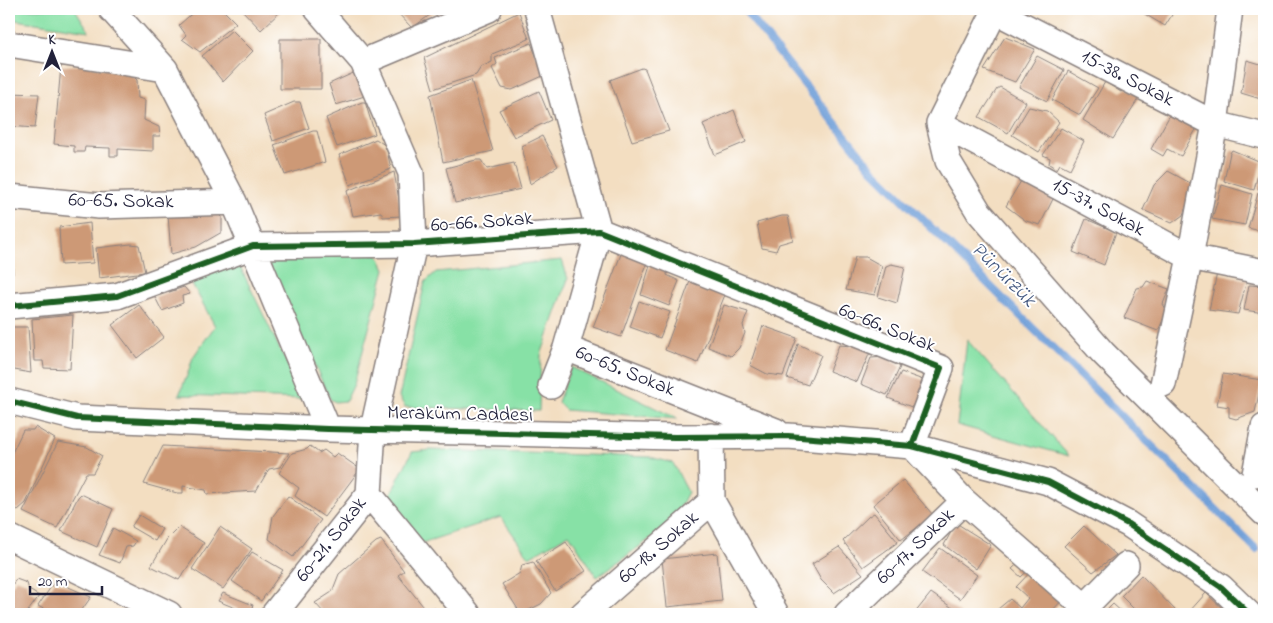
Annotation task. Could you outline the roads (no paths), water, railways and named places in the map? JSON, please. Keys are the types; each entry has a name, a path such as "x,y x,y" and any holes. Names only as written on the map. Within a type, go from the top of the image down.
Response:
{"street":[{"path":"111,9 165,69 234,202 328,429"},
{"name":"60-21. Sokak","path":"274,614 369,494 373,429 414,244 411,173 363,62 316,9"},
{"path":"363,62 489,9"},
{"path":"537,9 599,231"},
{"path":"1163,384 1190,257 1215,124 1230,9"},
{"path":"995,10 939,123 948,161 979,212 1102,353 1264,512"},
{"name":"15-38. Sokak","path":"995,10 1215,124 1264,136"},
{"path":"9,44 165,69"},
{"name":"15-37. Sokak","path":"939,123 1190,257 1264,272"},
{"name":"60-65. Sokak","path":"9,197 99,206 234,202"},
{"name":"60-66. Sokak","path":"9,306 117,296 253,246 414,244 599,231 941,368 912,446"},
{"name":"60-65. Sokak","path":"599,231 566,348 788,436"},
{"path":"551,386 566,348"},
{"name":"Meraküm Caddesi","path":"9,401 77,418 328,429 675,437 788,436 912,446 1048,482 1128,524 1221,587 1249,614"},
{"path":"1255,474 1264,427"},
{"path":"711,436 712,501 776,614"},
{"path":"912,446 964,501 1082,611 1126,565"},
{"path":"369,494 468,614"},
{"name":"60-18. Sokak","path":"583,614 712,501"},
{"name":"60-17. Sokak","path":"847,614 964,501"},
{"path":"9,537 169,614"}],"waterway":[{"name":"Pünürzük","path":"744,9 872,169 1256,549"}]}
